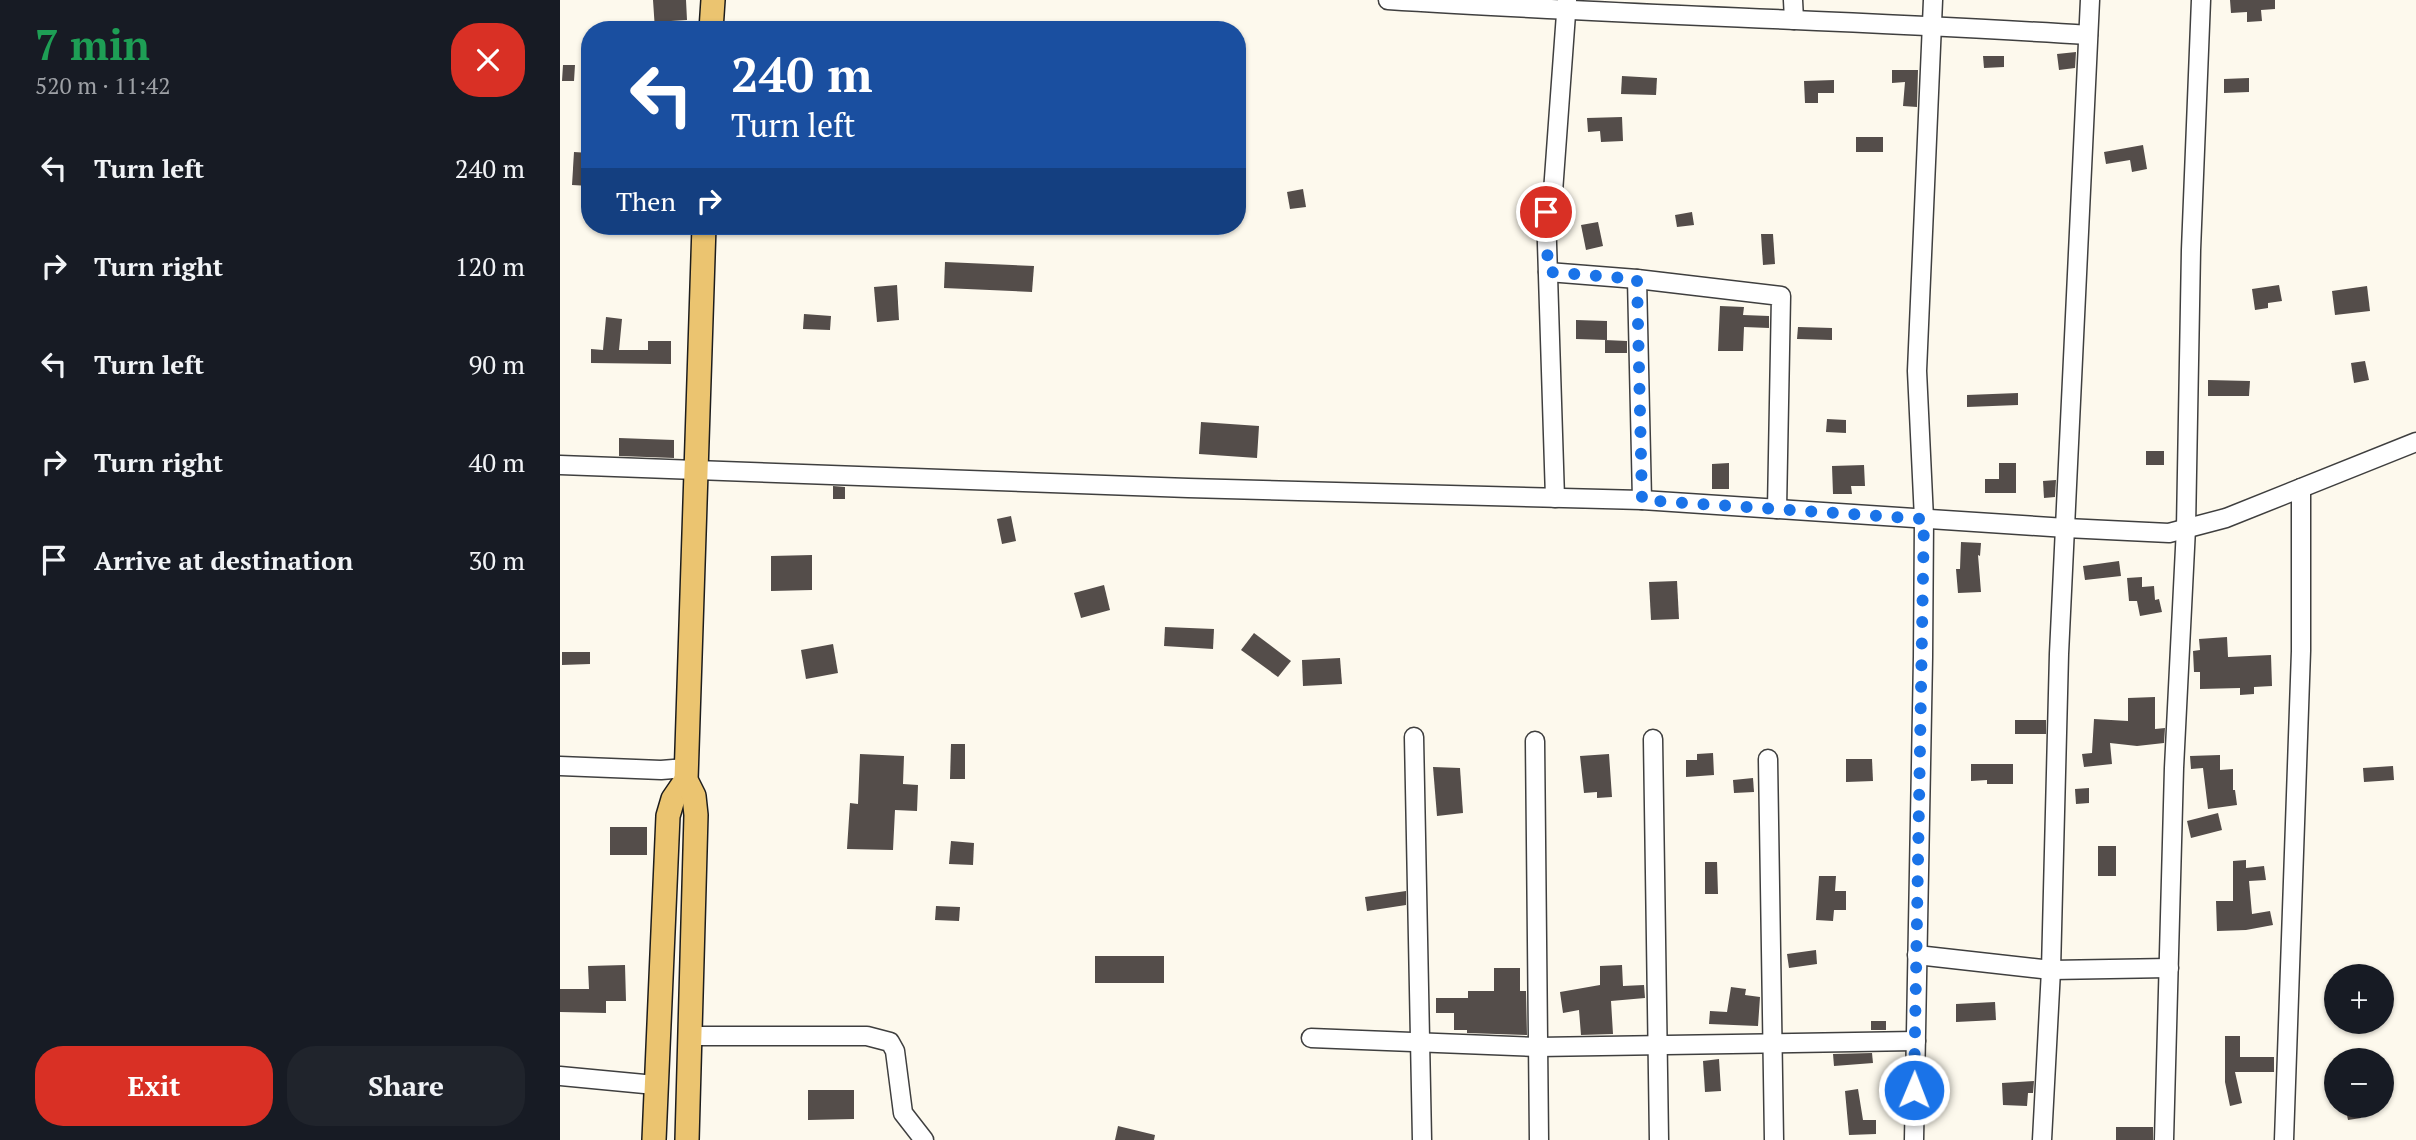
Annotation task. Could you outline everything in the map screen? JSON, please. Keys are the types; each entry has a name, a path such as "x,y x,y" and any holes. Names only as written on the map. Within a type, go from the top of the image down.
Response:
{"main road":[{"path":"712,21 713,0"},
{"path":"687,1140 696,815 694,796 686,774 704,235"},
{"path":"654,1140 668,816 673,799 686,774"}],"street":[{"path":"1388,0 1689,8 1794,20 2088,35"},
{"path":"1793,0 1794,20"},
{"path":"1913,1140 1924,519 1917,371 1933,0"},
{"path":"2042,1140 2051,970 2059,654 2090,0"},
{"path":"2164,1140 2174,768 2186,528 2191,250 2201,0"},
{"path":"1555,498 1546,212 1553,192 1567,6"},
{"path":"1548,272 1637,279 1781,296 1777,509"},
{"path":"1637,279 1642,500"},
{"path":"560,465 1642,500 2169,533 2226,518 2416,442"},
{"path":"2284,1140 2300,665 2301,488"},
{"path":"1414,737 1422,1140"},
{"path":"1653,739 1659,1140"},
{"path":"1535,741 1539,1140"},
{"path":"1768,759 1774,1140"},
{"path":"560,766 661,770 686,774"},
{"path":"1917,955 2051,970 2169,968"},
{"path":"689,1036 867,1036 890,1042 895,1051 902,1113 924,1140"},
{"path":"1311,1038 1537,1047 1916,1041"},
{"path":"560,1076 655,1085"}],"building":[{"path":"653,0 686,0 687,20 654,21"},
{"path":"2230,0 2275,0 2275,9 2261,10 2262,21 2247,22 2247,12 2231,13"},
{"path":"2076,52 2075,68 2059,70 2057,54"},
{"path":"1983,56 2004,56 2004,67 1984,68"},
{"path":"563,65 575,65 574,81 562,81"},
{"path":"1892,70 1918,70 1917,107 1903,106 1905,82 1892,83"},
{"path":"1622,76 1657,78 1656,95 1621,94"},
{"path":"2249,78 2249,92 2224,93 2224,79"},
{"path":"1834,80 1834,93 1818,93 1818,103 1805,103 1804,81"},
{"path":"1622,117 1623,141 1601,142 1600,131 1588,132 1587,118"},
{"path":"1856,137 1883,137 1883,152 1856,152"},
{"path":"2143,145 2147,169 2132,172 2130,160 2106,164 2104,152"},
{"path":"574,152 581,152 581,186 572,185"},
{"path":"1303,189 1306,207 1290,209 1287,192"},
{"path":"1692,212 1694,225 1677,227 1675,215"},
{"path":"1598,222 1603,246 1586,250 1581,225"},
{"path":"1761,234 1773,234 1775,264 1763,265"},
{"path":"945,262 1034,266 1032,292 944,288"},
{"path":"897,285 899,320 877,322 874,287"},
{"path":"2279,285 2282,301 2268,303 2268,308 2255,310 2252,289"},
{"path":"2367,286 2370,311 2335,315 2332,291"},
{"path":"1720,306 1744,307 1743,315 1769,316 1769,328 1744,327 1743,351 1718,351"},
{"path":"804,314 831,316 830,330 803,329"},
{"path":"606,317 622,319 619,350 648,350 648,341 671,341 671,364 591,363 591,349 603,350"},
{"path":"1576,320 1607,321 1607,340 1576,339"},
{"path":"1798,327 1832,328 1832,340 1797,339"},
{"path":"1605,340 1627,341 1627,353 1605,353"},
{"path":"2365,361 2369,380 2354,383 2351,363"},
{"path":"2208,380 2250,381 2249,396 2208,396"},
{"path":"2018,393 2018,405 1967,407 1967,395"},
{"path":"1827,419 1846,420 1846,433 1826,432"},
{"path":"1201,422 1259,426 1257,458 1199,454"},
{"path":"619,438 674,440 674,458 619,456"},
{"path":"2146,451 2164,451 2164,465 2146,465"},
{"path":"1729,463 1729,489 1712,489 1712,464"},
{"path":"1999,463 2016,463 2016,493 1985,493 1985,479 1999,479"},
{"path":"1864,465 1865,486 1851,486 1852,494 1833,494 1832,466"},
{"path":"2056,480 2055,497 2044,498 2043,481"},
{"path":"833,486 845,487 845,499 833,499"},
{"path":"1011,516 1016,541 1002,544 997,519"},
{"path":"1961,542 1981,543 1980,556 1978,555 1981,592 1958,593 1956,569 1960,569"},
{"path":"812,555 812,590 771,591 771,556"},
{"path":"2119,561 2121,576 2085,580 2083,566"},
{"path":"2142,577 2142,587 2154,586 2155,600 2159,599 2162,612 2140,616 2137,601 2129,601 2127,578"},
{"path":"1677,581 1679,619 1651,620 1649,582"},
{"path":"1104,585 1110,610 1081,618 1074,593"},
{"path":"1165,627 1214,629 1213,649 1164,646"},
{"path":"1254,633 1291,661 1278,677 1241,650"},
{"path":"2227,637 2228,657 2271,655 2272,686 2254,687 2254,694 2240,695 2240,688 2200,689 2200,672 2194,672 2193,651 2200,650 2199,639"},
{"path":"833,644 838,673 806,679 801,650"},
{"path":"562,652 590,652 590,664 562,665"},
{"path":"1340,658 1342,684 1303,686 1302,660"},
{"path":"2155,697 2155,729 2165,728 2164,743 2137,746 2110,743 2112,764 2084,767 2082,754 2092,753 2094,719 2128,721 2128,698"},
{"path":"2015,720 2046,720 2046,734 2015,734"},
{"path":"951,744 965,744 965,779 950,779"},
{"path":"1713,753 1714,775 1686,777 1686,760 1697,760 1697,754"},
{"path":"860,754 904,756 903,784 918,785 917,811 895,810 893,850 847,849 850,803 858,804"},
{"path":"1609,754 1612,797 1597,798 1597,792 1584,793 1580,756"},
{"path":"2220,755 2220,770 2233,769 2233,790 2237,805 2208,809 2203,768 2191,769 2190,756"},
{"path":"1846,759 1872,759 1873,781 1846,782"},
{"path":"1971,764 2013,764 2013,784 1987,784 1987,780 1971,781"},
{"path":"2393,766 2394,780 2364,782 2363,768"},
{"path":"1433,767 1460,768 1463,813 1437,816"},
{"path":"1753,778 1754,792 1734,793 1733,780"},
{"path":"2089,788 2089,803 2076,804 2075,789"},
{"path":"2218,813 2222,830 2191,838 2187,821"},
{"path":"610,827 647,827 647,855 610,855"},
{"path":"951,841 974,843 973,865 949,864"},
{"path":"2098,846 2116,846 2116,876 2098,876"},
{"path":"2246,860 2246,868 2264,866 2266,880 2249,881 2252,914 2270,911 2273,925 2217,931 2216,901 2233,901 2233,861"},
{"path":"1705,862 1717,862 1718,894 1705,894"},
{"path":"1819,876 1836,876 1835,891 1846,891 1846,910 1834,910 1833,921 1816,920"},
{"path":"1406,891 1406,905 1367,911 1365,897"},
{"path":"936,906 960,907 959,921 935,920"},
{"path":"1816,950 1817,964 1789,968 1787,954"},
{"path":"1095,956 1164,956 1164,983 1095,983"},
{"path":"625,965 626,1001 606,1001 606,1013 560,1012 560,989 589,989 588,966"},
{"path":"1622,965 1623,986 1644,985 1645,998 1611,1001 1613,1034 1581,1035 1579,1010 1563,1013 1560,992 1600,985 1600,966"},
{"path":"1494,968 1520,968 1520,991 1526,991 1527,1035 1467,1033 1467,1030 1454,1030 1454,1013 1436,1013 1436,998 1468,998 1468,991 1494,991"},
{"path":"1731,987 1746,989 1745,995 1760,997 1758,1026 1709,1024 1710,1011 1727,1012"},
{"path":"1995,1002 1996,1020 1956,1022 1956,1004"},
{"path":"1871,1021 1886,1021 1886,1030 1871,1030"},
{"path":"2225,1036 2240,1036 2240,1057 2274,1057 2274,1072 2235,1072 2242,1103 2230,1106 2225,1082"},
{"path":"1872,1053 1873,1063 1834,1066 1833,1054"},
{"path":"1719,1059 1721,1091 1705,1092 1703,1061"},
{"path":"2034,1081 2033,1093 2028,1093 2027,1106 2003,1105 2002,1083"},
{"path":"1858,1089 1863,1120 1876,1120 1876,1134 1849,1135 1845,1091"},
{"path":"808,1090 854,1090 854,1119 808,1120"},
{"path":"1118,1126 1155,1135 1154,1140 1115,1140"},
{"path":"2116,1127 2153,1127 2153,1140 2116,1140"}],"route":[{"path":"1546,212 1548,272 1637,279 1642,500 1924,519 1914,1090"}]}
